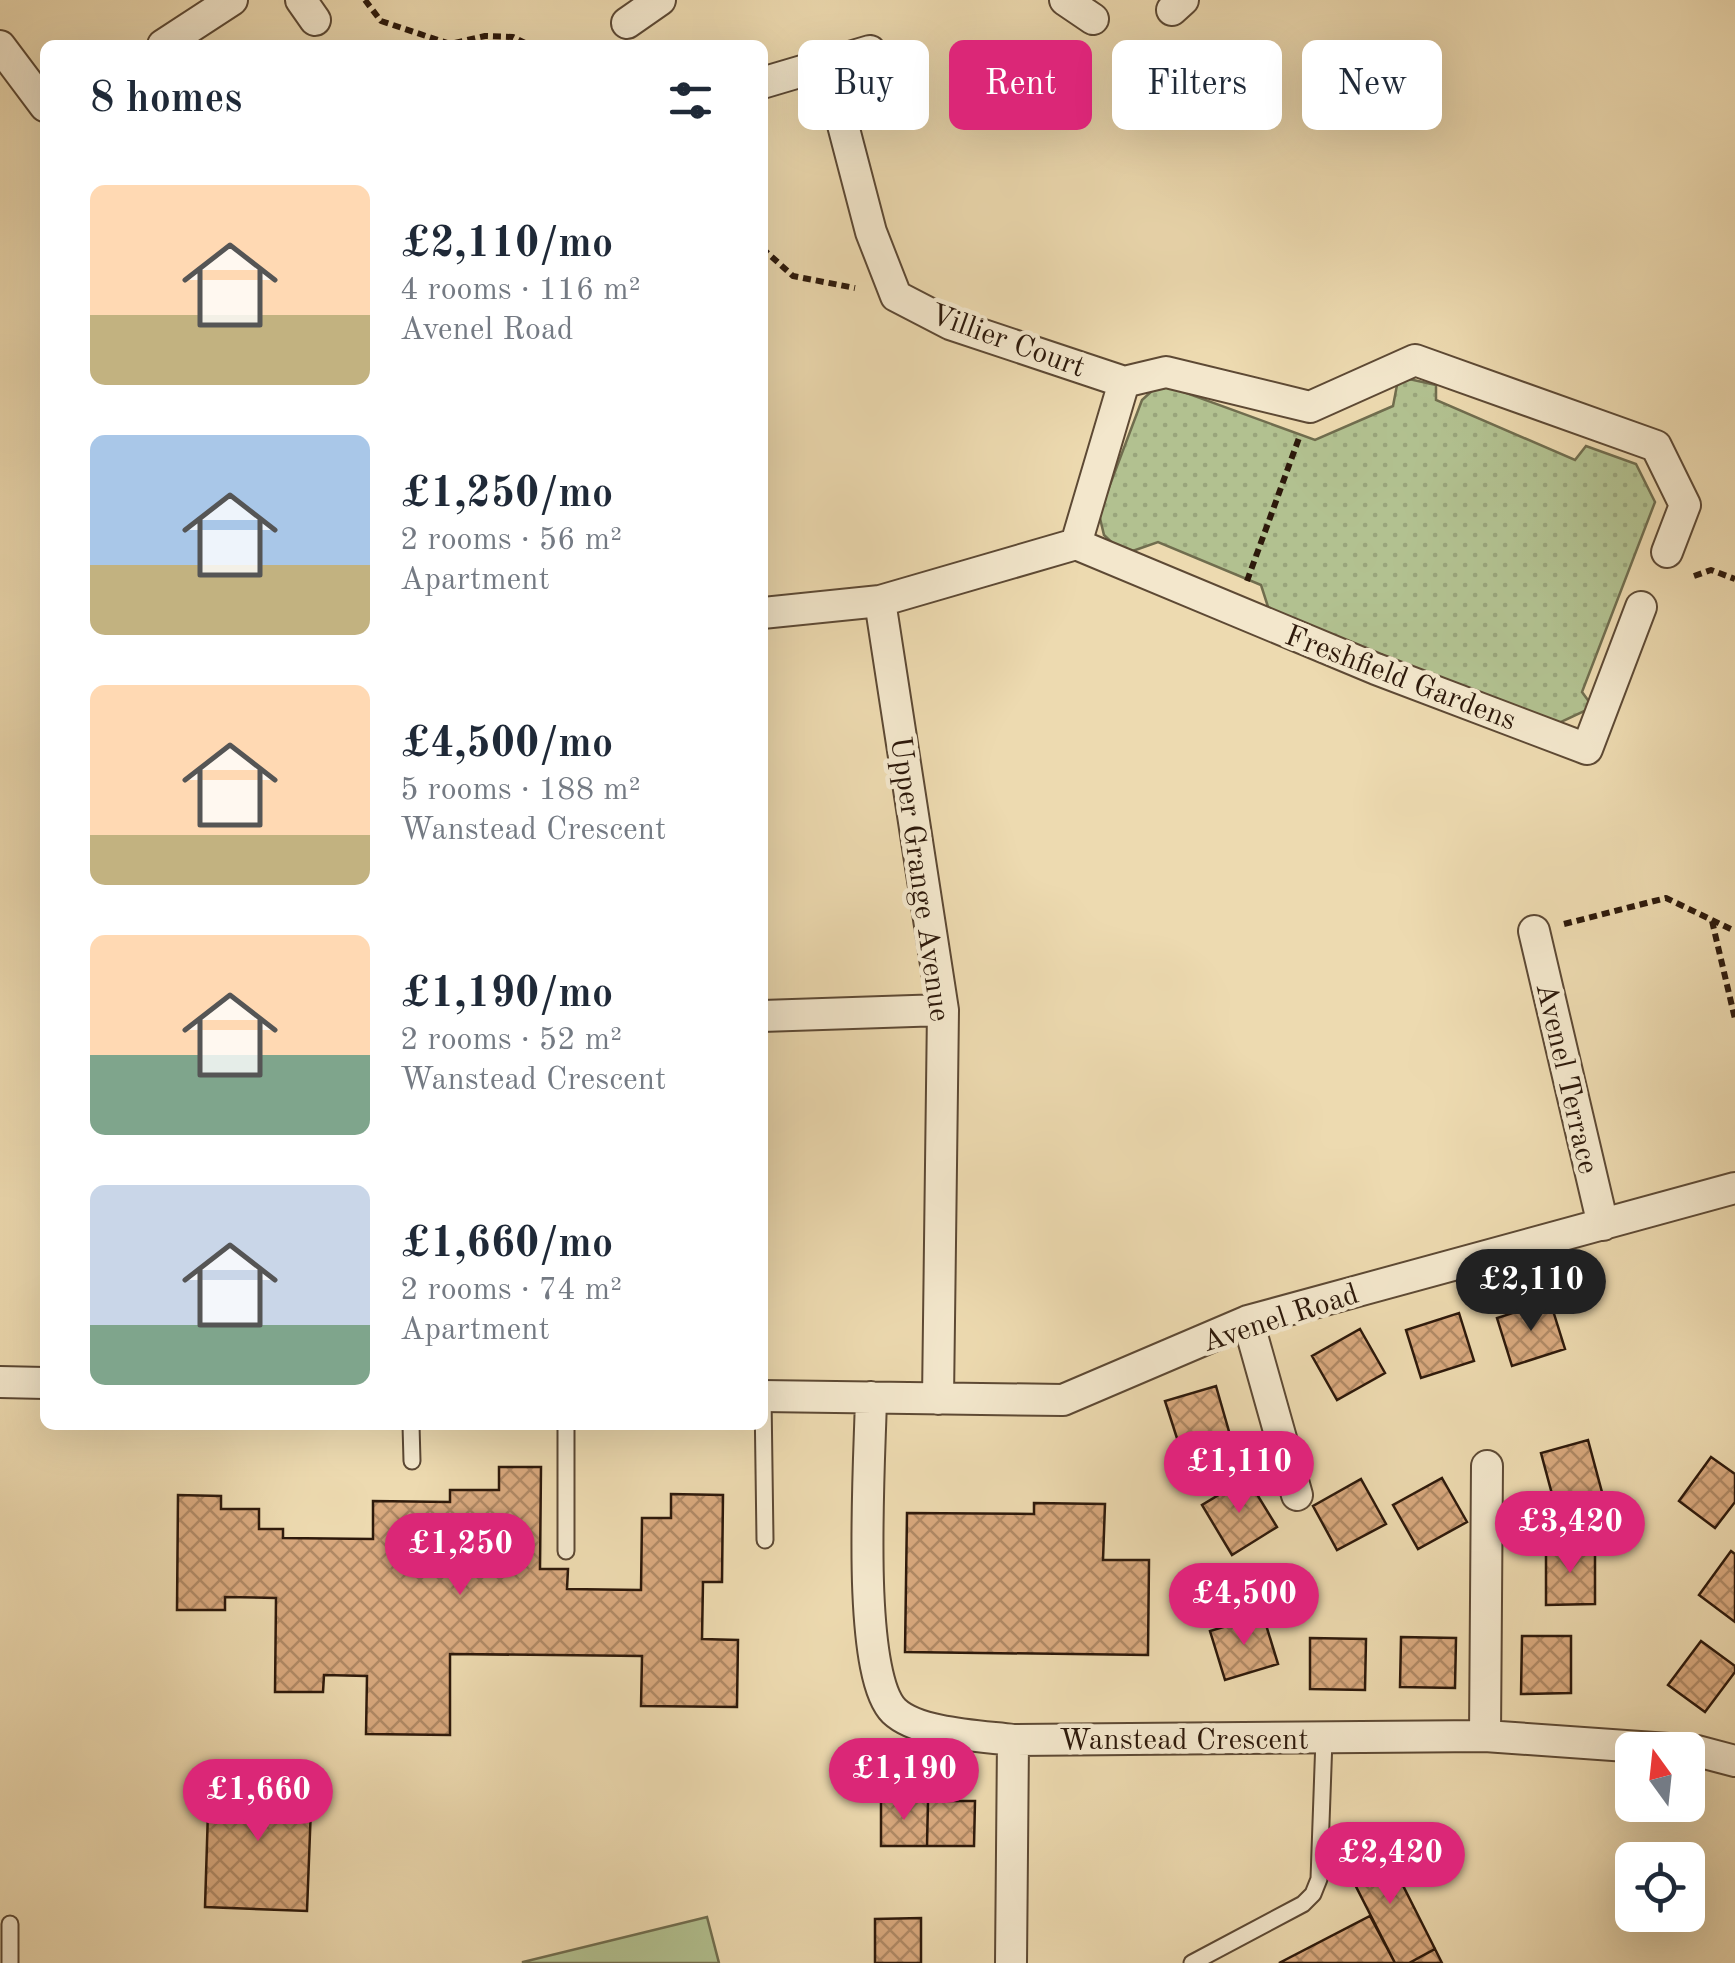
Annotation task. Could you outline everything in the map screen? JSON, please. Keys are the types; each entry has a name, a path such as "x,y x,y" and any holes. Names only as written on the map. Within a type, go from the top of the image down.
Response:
{"street":[{"path":"171,40 232,0"},
{"path":"628,23 660,0"},
{"path":"1066,0 1093,19"},
{"path":"0,46 40,99"},
{"path":"768,81 798,72"},
{"name":"Villier Court","path":"844,130 871,232 896,296 950,324 1124,382"},
{"path":"768,613 880,600 1076,544 1124,382 1166,372 1310,407 1416,360 1656,446 1685,506 1667,552"},
{"name":"Freshfield Gardens","path":"1076,544 1376,669 1587,749 1640,606"},
{"name":"Upper Grange Avenue","path":"880,600 943,1010 938,1399"},
{"name":"Avenel Terrace","path":"1534,931 1604,1225"},
{"path":"768,1016 943,1010"},
{"name":"Avenel Road","path":"768,1396 1063,1400 1248,1321 1735,1188"},
{"path":"1248,1321 1297,1495"},
{"path":"0,1382 40,1383"},
{"name":"Wanstead Crescent","path":"871,1398 868,1622 872,1662 894,1711 917,1723 956,1733 1013,1740 1485,1736 1698,1750 1735,1761"},
{"path":"1485,1736 1487,1466"},
{"path":"1011,1963 1013,1740"}],"lane":[{"path":"411,1430 412,1461"},
{"path":"566,1430 566,1551"},
{"path":"763,1430 765,1540"},
{"path":"1192,1963 1303,1904 1313,1894 1321,1858 1324,1739"},
{"path":"10,1924 10,1963"}],"path":[{"path":"365,0 381,21 438,40"},
{"path":"468,40 485,36 519,40"},
{"path":"768,254 792,276 896,296"},
{"path":"1236,611 1310,407"},
{"path":"1534,931 1666,898 1735,931"},
{"path":"1712,920 1735,1019"}],"green space":[{"path":"1409,379 1436,385 1436,400 1575,460 1586,446 1636,464 1655,502 1582,692 1593,707 1559,723 1270,613 1261,585 1158,542 1124,554 1104,535 1099,514 1142,400 1153,390 1170,387 1315,440 1393,406 1397,385"},
{"path":"707,1917 719,1963 523,1963 523,1962"}],"building":[{"path":"1550,1301 1565,1349 1512,1366 1497,1318"},
{"path":"1459,1313 1474,1361 1421,1378 1406,1330"},
{"path":"1360,1329 1385,1373 1337,1400 1312,1356"},
{"path":"1216,1386 1232,1442 1183,1457 1165,1401"},
{"path":"1588,1440 1603,1496 1556,1509 1541,1453"},
{"path":"1711,1457 1735,1474 1735,1502 1715,1528 1679,1501"},
{"path":"499,1467 541,1467 540,1569 568,1569 567,1589 641,1590 642,1518 671,1518 671,1494 723,1495 722,1582 703,1582 702,1639 738,1640 737,1707 641,1706 642,1656 450,1654 450,1735 366,1734 367,1676 324,1675 323,1692 275,1692 276,1598 225,1597 225,1610 177,1610 178,1495 221,1496 221,1509 259,1509 259,1529 283,1529 283,1538 373,1539 373,1501 450,1502 450,1490 499,1490"},
{"path":"1247,1478 1277,1527 1232,1555 1202,1505"},
{"path":"1442,1478 1467,1522 1418,1549 1393,1505"},
{"path":"1361,1479 1386,1524 1337,1550 1313,1506"},
{"path":"1034,1503 1105,1504 1103,1560 1149,1560 1148,1655 905,1652 907,1513 1034,1514"},
{"path":"1546,1547 1595,1547 1595,1604 1546,1605"},
{"path":"1731,1551 1735,1554 1735,1622 1699,1595"},
{"path":"1263,1615 1278,1664 1225,1680 1210,1631"},
{"path":"1522,1636 1571,1636 1571,1693 1521,1694"},
{"path":"1401,1637 1456,1638 1455,1688 1400,1687"},
{"path":"1310,1638 1366,1639 1365,1690 1310,1689"},
{"path":"1701,1641 1735,1666 1735,1672 1705,1712 1668,1685"},
{"path":"209,1779 312,1781 307,1911 205,1907"},
{"path":"881,1799 928,1801 927,1846 881,1846"},
{"path":"928,1801 975,1801 974,1846 927,1846"},
{"path":"1383,1846 1435,1949 1409,1963 1395,1963 1345,1865"},
{"path":"1370,1916 1395,1963 1279,1963"},
{"path":"921,1918 921,1963 875,1963 875,1919"},
{"path":"1435,1949 1442,1963 1409,1963"}]}
